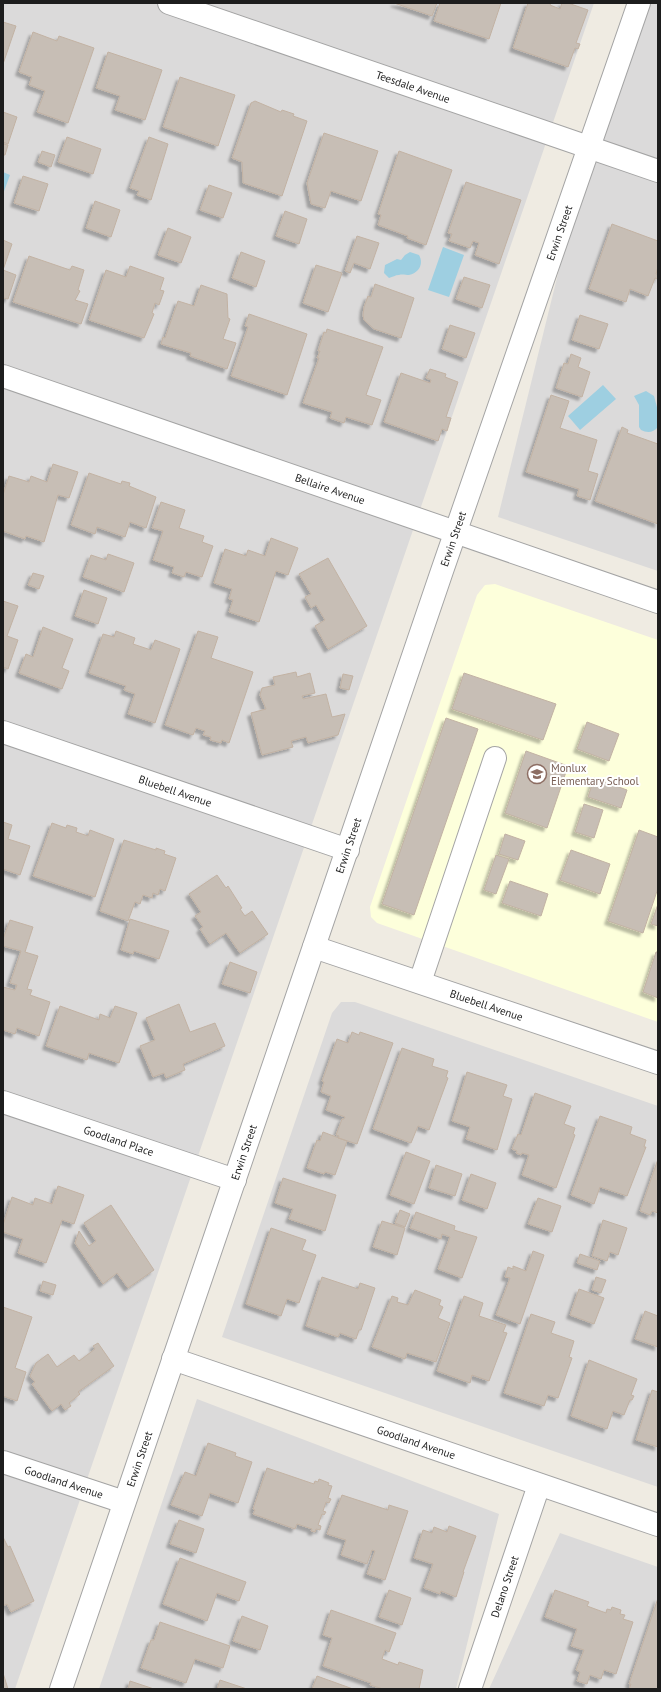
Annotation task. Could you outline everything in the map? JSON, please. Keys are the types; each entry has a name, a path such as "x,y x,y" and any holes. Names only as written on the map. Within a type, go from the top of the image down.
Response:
{"street":[{"name":"Teesdale Avenue","path":"169,3 658,171"},
{"name":"Erwin Street","path":"60,1689 456,532 639,3"},
{"name":"Bellaire Avenue","path":"3,376 658,602"},
{"name":"Bluebell Avenue","path":"3,732 348,850"},
{"path":"420,982 495,758"},
{"name":"Bluebell Avenue","path":"314,946 658,1064"},
{"name":"Goodland Place","path":"3,1102 235,1180"},
{"name":"Goodland Avenue","path":"174,1359 658,1525"},
{"name":"Goodland Avenue","path":"3,1462 124,1502"},
{"name":"Delano Street","path":"470,1689 539,1485"}],"shaded area":[{"path":"3,3 594,3 15,1689 3,1689"},
{"path":"639,3 658,3 658,571 498,517 589,148"},
{"name":"Monlux Elementary School","path":"495,584 658,640 658,1022 377,923 371,917 370,907 477,595 485,585"},
{"path":"341,1002 355,1002 658,1106 658,1487 222,1337 332,1013"},
{"path":"197,1399 499,1514 456,1689 99,1689"},
{"path":"560,1533 658,1567 658,1689 489,1689"}],"water":[{"path":"3,172 10,175 3,194"},
{"path":"443,247 464,255 449,297 428,290"},
{"path":"410,252 419,255 421,265 418,270 413,274 398,275 389,278 384,273 385,265 397,259 401,260"},
{"path":"603,385 616,399 580,430 568,416"},
{"path":"646,391 654,396 658,411 658,427 650,432 645,432 639,427 639,405 634,396"}],"building":[{"path":"394,3 437,3 432,16"},
{"path":"440,3 501,3 489,39 434,21"},
{"path":"528,3 551,3 550,5 560,9 562,3 568,3 588,10 576,43 580,44 578,49 575,48 568,67 513,48"},
{"path":"3,22 16,26 3,64"},
{"path":"33,32 57,41 59,36 94,48 68,123 37,112 45,91 29,85 32,77 19,72"},
{"path":"108,52 162,70 145,120 115,110 120,96 96,88"},
{"path":"180,77 235,95 218,146 163,127"},
{"path":"255,101 281,112 282,110 294,114 293,116 307,121 282,196 243,183 242,162 232,158 251,103"},
{"path":"3,112 17,117 8,144 3,142"},
{"path":"324,133 378,151 361,201 331,191 325,208 311,204 307,183"},
{"path":"67,137 101,149 93,174 58,162"},
{"path":"149,137 168,144 151,200 137,195 139,191 130,188"},
{"path":"3,144 8,145 5,155 3,155"},
{"path":"42,151 55,155 51,167 38,162"},
{"path":"399,151 452,170 426,245 407,238 408,236 378,225 381,215 378,214"},
{"path":"23,176 48,184 39,211 14,203"},
{"path":"466,182 521,200 499,264 475,255 479,243 473,241 470,248 449,241 452,234 448,233"},
{"path":"209,185 232,193 223,218 200,210"},
{"path":"95,201 120,210 111,237 86,228"},
{"path":"285,211 307,219 299,244 276,236"},
{"path":"612,224 658,241 658,267 656,274 658,274 658,278 655,278 648,296 630,289 626,302 589,289"},
{"path":"168,228 191,237 181,263 158,255"},
{"path":"357,236 379,243 370,269 354,263 350,273 345,271"},
{"path":"3,240 12,244 3,270"},
{"path":"241,252 265,261 256,287 232,278"},
{"path":"29,256 70,270 72,266 84,270 78,290 80,291 75,300 88,304 81,324 13,302"},
{"path":"316,265 342,273 328,312 303,303"},
{"path":"130,266 164,278 160,290 164,291 159,305 155,303 152,313 154,314 144,338 89,320 106,270 126,277"},
{"path":"3,270 16,275 8,299 3,298"},
{"path":"464,277 490,285 482,308 456,299"},
{"path":"375,284 414,298 401,338 374,329 364,320 364,307 368,296 371,297"},
{"path":"201,285 227,294 228,318 230,319 223,339 236,343 227,369 190,356 191,353 161,344 163,337 165,338 178,301 194,306"},
{"path":"249,314 307,334 287,395 231,376 248,327 245,326"},
{"path":"580,315 608,324 599,349 572,340"},
{"path":"450,325 475,333 466,358 442,349"},
{"path":"327,329 383,347 366,395 381,400 372,425 346,417 344,423 330,418 332,412 303,403 319,358 317,358 320,351 318,351 324,332 326,333"},
{"path":"571,354 581,358 578,367 590,372 582,397 556,388 564,363 568,364"},
{"path":"430,369 446,374 445,377 458,382 446,417 451,418 447,431 442,429 438,441 384,422 401,373 430,383 431,380 426,378"},
{"path":"551,395 569,401 560,428 597,440 588,471 598,474 590,500 577,496 579,489 526,472"},
{"path":"622,427 628,430 627,433 658,444 658,524 595,501"},
{"path":"53,464 78,472 69,498 58,495 44,542 26,536 25,539 3,531 3,495 9,476 29,482 31,476 47,482"},
{"path":"89,473 121,484 122,481 130,483 129,486 156,497 146,528 130,522 125,537 97,527 95,534 71,525"},
{"path":"161,502 185,510 179,528 204,536 202,542 213,546 202,577 186,572 184,577 172,573 174,567 153,560 163,531 152,528"},
{"path":"271,538 298,548 288,575 276,571 259,622 229,612 233,600 229,599 232,589 214,583 225,549 246,556 248,550 265,556"},
{"path":"108,554 134,563 124,592 83,577 91,555 106,560"},
{"path":"328,558 367,626 328,649 315,626 325,620 316,605 311,608 305,597 311,594 299,574"},
{"path":"33,573 44,576 39,589 28,585"},
{"path":"84,590 107,598 98,624 75,616"},
{"path":"3,601 18,606 7,636 18,640 8,669 3,667"},
{"path":"43,627 73,639 62,668 69,671 62,689 19,673 26,654 33,657"},
{"path":"116,631 135,638 133,644 151,650 155,640 180,649 155,723 128,714 135,694 124,690 126,686 89,673 103,634 114,637"},
{"path":"198,631 218,637 211,658 253,672 229,743 222,740 221,743 210,740 211,737 203,735 205,731 196,728 193,735 165,725"},
{"path":"296,672 297,677 310,673 315,693 302,696 303,699 326,694 332,717 345,714 338,735 308,743 306,737 291,741 293,747 262,755 251,713 266,709 260,695 262,688 275,685 273,677"},
{"path":"464,673 556,704 543,740 452,709"},
{"path":"343,674 353,676 349,690 340,688"},
{"path":"446,718 478,729 414,915 382,904"},
{"path":"587,722 619,734 609,761 577,749"},
{"path":"526,751 568,766 547,828 505,813"},
{"path":"594,778 627,790 621,808 588,797"},
{"path":"584,804 603,810 594,838 575,832"},
{"path":"3,822 12,825 8,839 30,846 20,875 3,869"},
{"path":"52,823 66,828 67,825 77,828 76,832 88,836 90,830 114,839 95,897 33,876"},
{"path":"639,830 658,837 658,888 643,933 608,921"},
{"path":"505,834 525,841 518,860 499,854"},
{"path":"124,840 156,850 156,848 165,851 164,854 176,858 165,891 160,889 158,895 153,893 152,898 143,895 140,904 135,902 128,921 100,911"},
{"path":"571,850 610,864 600,894 560,880"},
{"path":"496,855 509,859 496,894 484,890"},
{"path":"217,875 226,888 228,886 242,908 240,909 245,916 252,911 268,934 240,953 226,933 210,944 200,929 203,927 195,916 201,912 189,894"},
{"path":"510,881 548,894 541,916 502,903"},
{"path":"658,904 658,926 651,924"},
{"path":"130,919 169,931 159,959 134,951 133,954 121,950"},
{"path":"10,920 33,927 25,952 38,956 27,989 32,990 30,995 50,1002 39,1036 17,1028 15,1034 3,1030 3,987 15,990 17,985 10,983 21,951 3,946 3,939"},
{"path":"656,952 658,952 658,998 643,992"},
{"path":"230,962 257,972 250,993 222,984"},
{"path":"179,1004 190,1032 215,1023 225,1046 183,1064 185,1070 166,1078 164,1073 153,1077 140,1046 155,1040 146,1018"},
{"path":"60,1006 99,1020 100,1014 110,1018 115,1006 137,1013 119,1063 89,1053 87,1060 46,1046"},
{"path":"352,1032 359,1035 360,1032 393,1043 357,1144 338,1138 339,1136 336,1135 342,1119 345,1117 326,1110 331,1096 321,1092 324,1082 322,1081 337,1039 348,1043"},
{"path":"402,1048 434,1059 432,1066 448,1071 446,1077 448,1078 429,1130 418,1126 411,1143 373,1129"},
{"path":"467,1072 507,1085 503,1096 512,1099 497,1150 466,1139 470,1127 452,1121"},
{"path":"535,1093 571,1106 564,1124 575,1128 573,1134 575,1135 556,1188 522,1175 529,1155 522,1153 521,1155 512,1149 518,1134 521,1135"},
{"path":"600,1116 632,1127 630,1134 646,1140 644,1147 646,1147 627,1196 600,1187 594,1204 571,1195"},
{"path":"323,1132 347,1141 335,1175 325,1172 324,1174 307,1168 317,1140 320,1141"},
{"path":"406,1152 430,1161 414,1204 390,1195"},
{"path":"658,1159 658,1213 652,1211 650,1215 640,1211"},
{"path":"436,1165 462,1174 455,1196 429,1188"},
{"path":"471,1174 496,1183 487,1209 462,1200"},
{"path":"283,1178 336,1195 325,1231 289,1219 293,1209 275,1203"},
{"path":"58,1186 84,1195 74,1224 62,1220 46,1263 18,1253 23,1239 3,1232 3,1225 12,1197 33,1205 35,1198 52,1204"},
{"path":"538,1198 561,1206 552,1232 528,1224"},
{"path":"111,1205 154,1270 128,1288 117,1273 103,1284 75,1243 79,1231 89,1246 96,1241 84,1223"},
{"path":"400,1210 410,1214 405,1227 395,1223"},
{"path":"416,1212 455,1226 454,1230 477,1237 462,1278 438,1269 450,1237 442,1234 441,1239 410,1228"},
{"path":"603,1220 627,1228 618,1255 610,1252 607,1261 592,1256"},
{"path":"382,1221 405,1228 397,1255 373,1247"},
{"path":"271,1228 306,1240 302,1250 316,1255 299,1303 287,1299 281,1316 246,1304"},
{"path":"533,1251 544,1255 520,1324 496,1315 510,1278 505,1277 508,1267 513,1269 513,1266 526,1271"},
{"path":"580,1254 600,1261 597,1270 577,1263"},
{"path":"322,1277 358,1289 360,1283 375,1288 361,1330 359,1330 356,1339 340,1333 338,1337 306,1326"},
{"path":"596,1277 606,1280 601,1293 592,1290"},
{"path":"43,1281 56,1285 53,1295 40,1291"},
{"path":"579,1289 604,1298 594,1324 570,1315"},
{"path":"415,1290 441,1300 439,1305 443,1307 438,1318 450,1323 436,1362 407,1353 405,1359 372,1347 392,1296 398,1298 397,1302 408,1305"},
{"path":"464,1296 483,1303 479,1316 506,1325 503,1332 507,1333 489,1381 472,1375 470,1383 437,1371"},
{"path":"3,1307 32,1317 15,1368 26,1372 17,1401 3,1396"},
{"path":"645,1311 658,1316 658,1347 635,1339"},
{"path":"531,1314 555,1322 551,1333 574,1341 569,1357 572,1358 558,1398 548,1395 544,1406 504,1393"},
{"path":"98,1343 114,1366 78,1392 80,1394 69,1403 71,1406 65,1410 61,1404 52,1411 32,1384 35,1382 30,1376 36,1363 48,1354 57,1367 74,1355 79,1361 95,1349 93,1346"},
{"path":"589,1360 637,1379 631,1395 634,1396 632,1400 630,1400 624,1415 613,1411 607,1429 571,1416"},
{"path":"652,1390 658,1392 658,1447 636,1440"},
{"path":"208,1443 236,1453 235,1456 252,1462 238,1503 210,1493 202,1516 171,1505 185,1472 196,1476"},
{"path":"267,1468 314,1484 315,1481 318,1482 319,1479 329,1483 328,1485 332,1486 328,1498 331,1499 329,1503 326,1502 323,1511 326,1512 324,1515 322,1514 318,1525 321,1526 320,1530 316,1529 315,1532 311,1531 312,1529 297,1524 295,1529 253,1514 255,1510 253,1509"},
{"path":"342,1495 388,1510 389,1505 408,1511 385,1580 367,1574 375,1551 372,1550 367,1564 341,1555 346,1540 327,1534"},
{"path":"179,1520 204,1529 196,1553 170,1544"},
{"path":"449,1526 476,1536 456,1597 441,1591 440,1594 424,1588 433,1564 414,1558 423,1530 432,1533 434,1527 447,1532"},
{"path":"3,1537 8,1547 10,1546 34,1601 11,1612 7,1604 3,1606"},
{"path":"180,1558 246,1582 239,1601 217,1593 207,1621 163,1604"},
{"path":"389,1590 411,1598 402,1625 379,1617"},
{"path":"555,1590 589,1602 587,1606 606,1613 607,1609 611,1610 612,1607 621,1610 620,1614 625,1615 623,1619 633,1622 616,1674 604,1670 601,1679 590,1675 587,1684 577,1681 580,1672 576,1670 584,1650 571,1646 577,1629 545,1617"},
{"path":"658,1598 658,1689 629,1689 631,1684 629,1684"},
{"path":"331,1610 396,1633 389,1652 385,1650 382,1659 398,1665 399,1662 423,1670 419,1689 383,1689 370,1685 371,1683 323,1666 332,1638 323,1635"},
{"path":"242,1616 268,1626 260,1650 233,1641"},
{"path":"160,1622 230,1646 223,1668 195,1659 186,1683 141,1668 151,1640 154,1640"},
{"path":"3,1673 8,1689 3,1689"},
{"path":"317,1676 353,1689 312,1689"},
{"path":"220,1680 247,1689 217,1689"},
{"path":"130,1681 154,1689 128,1689"}],"place":[{"name":"Monlux Elementary School","path":"537,774"}]}
